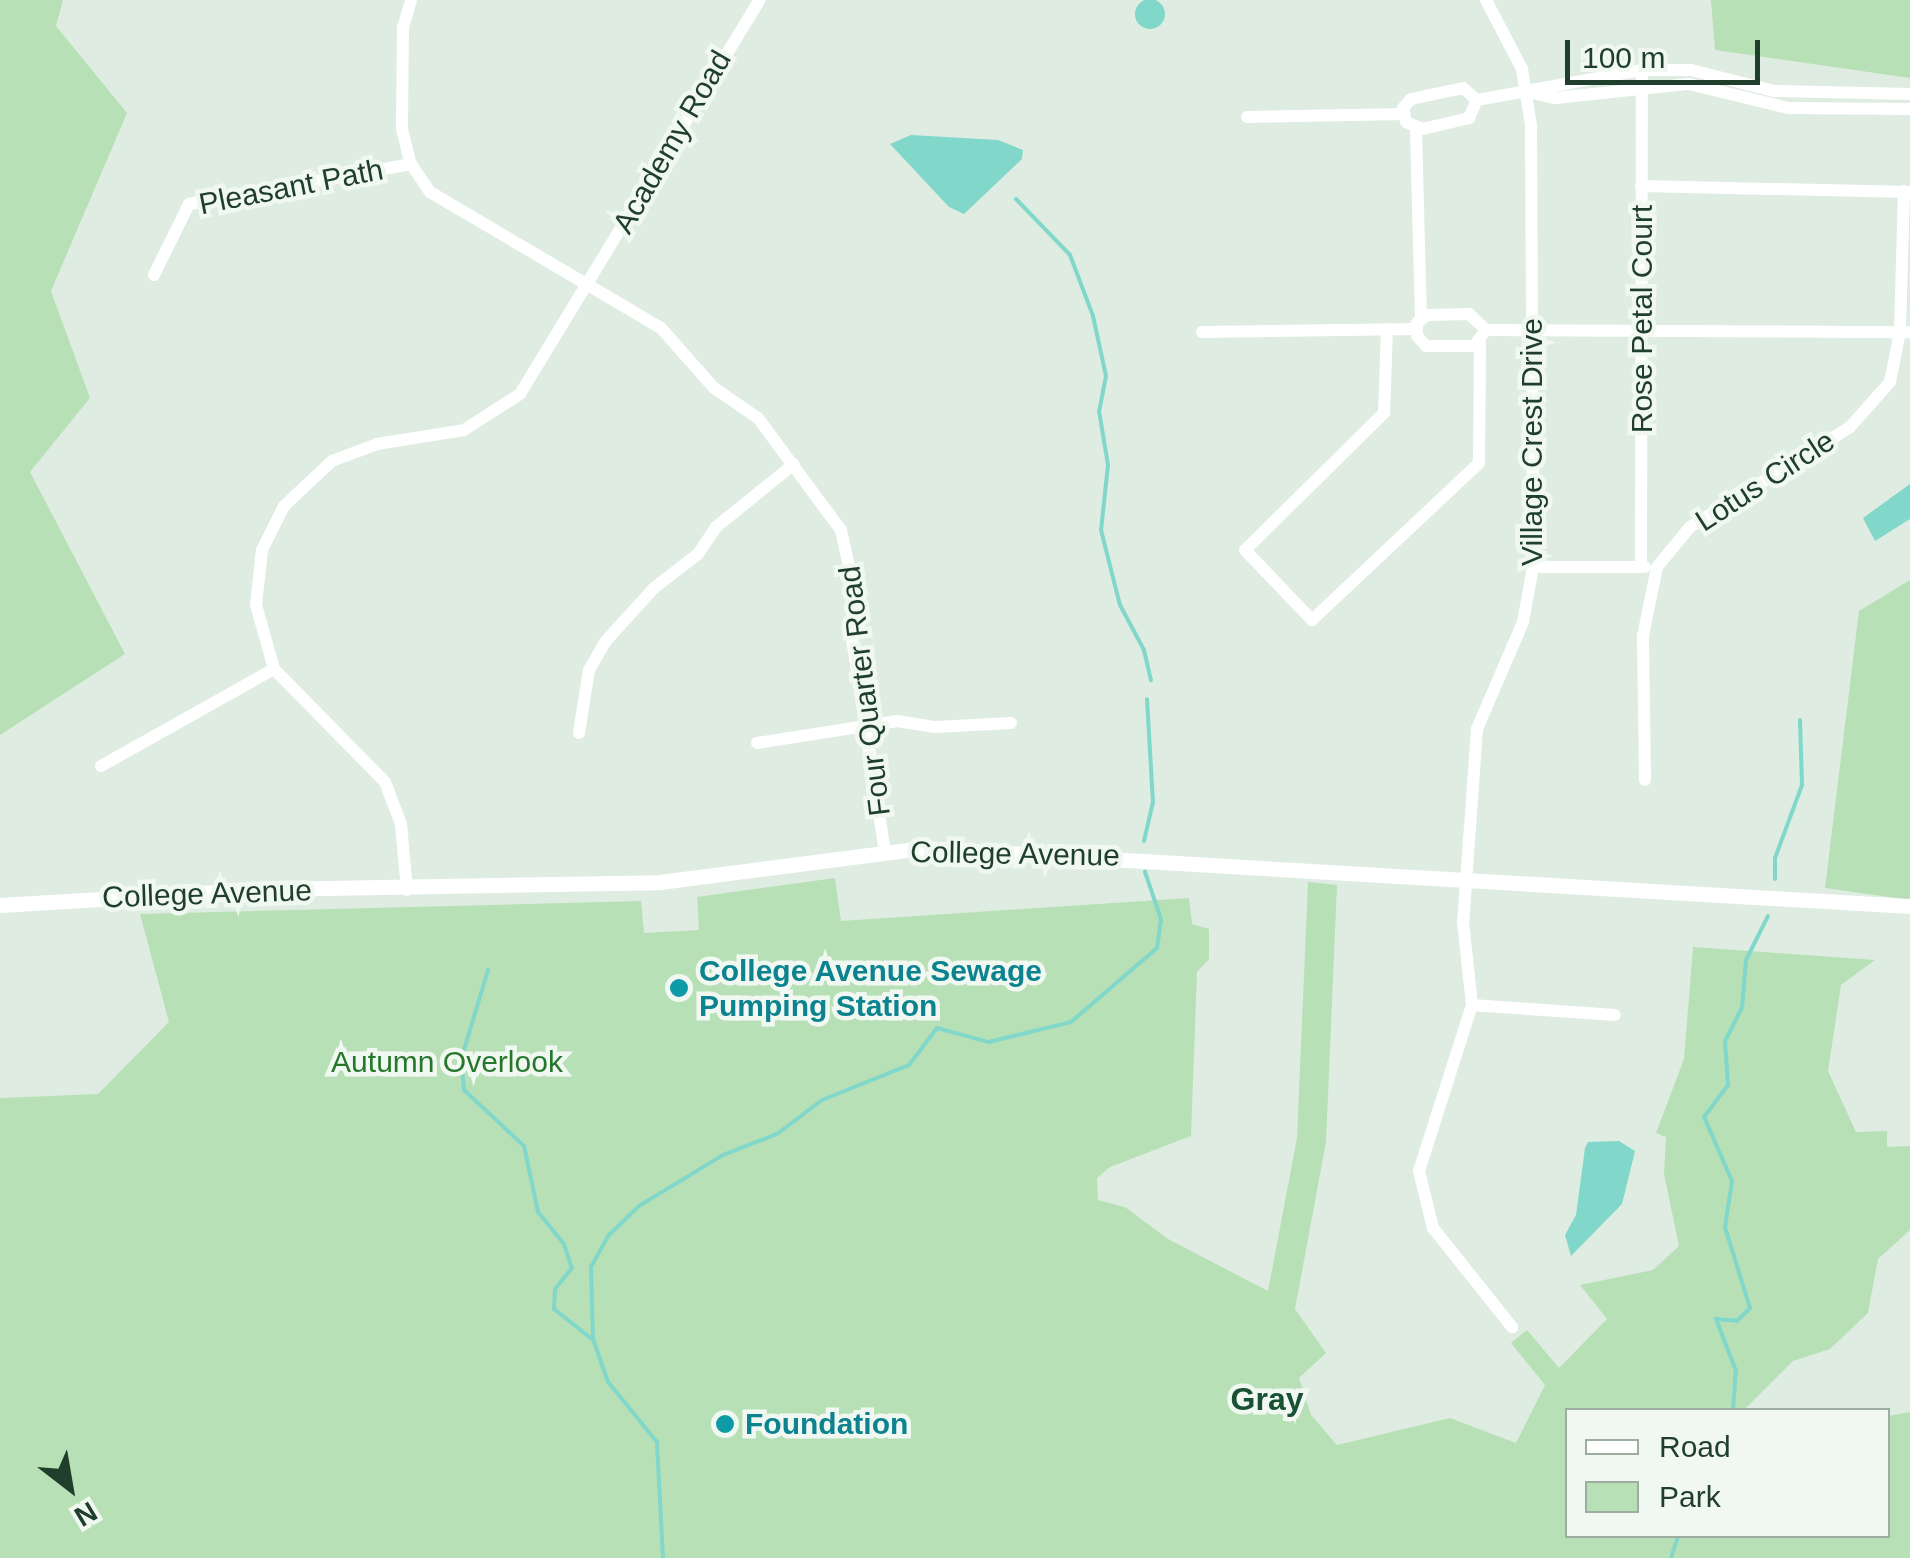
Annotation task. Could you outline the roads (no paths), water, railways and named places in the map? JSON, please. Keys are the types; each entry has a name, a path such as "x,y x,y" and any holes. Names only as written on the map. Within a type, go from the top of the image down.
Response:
{"street":[{"path":"411,164 402,94 403,28 412,0"},
{"name":"Academy Road","path":"274,669 262,636 257,577 284,506 316,472 353,451 464,430 502,409 535,376 760,0"},
{"name":"Village Crest Drive","path":"1472,1005 1464,942 1465,882 1477,729 1523,622 1534,567 1527,92 1513,47 1486,0"},
{"path":"1416,128 1464,121 1477,100 1642,70 1691,70 1774,91 1910,94"},
{"name":"Rose Petal Court","path":"1641,567 1642,70"},
{"path":"1527,92 1555,98 1642,86 1719,89 1788,108 1910,108"},
{"path":"1404,114 1410,99 1444,91 1463,88 1477,100"},
{"path":"1247,117 1404,114"},
{"path":"1404,114 1416,128 1418,324 1426,346 1532,329 1905,332"},
{"name":"Pleasant Path","path":"154,276 189,204 411,164"},
{"name":"Four Quarter Road","path":"411,164 442,200 660,328 714,388 758,418 829,508 848,552 865,726 884,852"},
{"path":"1641,186 1907,192"},
{"name":"Lotus Circle","path":"1657,567 1713,509 1874,406 1890,382 1905,332 1907,192"},
{"path":"1202,332 1387,329 1469,314 1483,336 1479,462 1312,620 1245,550 1384,414 1387,329"},
{"path":"579,733 589,670 604,642 654,588 698,554 710,533 794,464"},
{"path":"1534,567 1657,567 1644,636 1645,780"},
{"path":"101,766 274,669 385,782 401,824 408,890"},
{"path":"757,743 865,726 1012,723"},
{"name":"College Avenue","path":"0,905 268,889 408,890 660,882 884,852 968,848 1198,860 1465,882 1910,906"},
{"path":"1512,1327 1445,1247 1421,1193 1424,1142 1472,1005 1615,1016"}],"water":[{"path":"1150,-1 1161,3 1165,14 1161,25 1150,29 1139,25 1135,14 1139,3"},
{"path":"911,135 998,140 1023,150 1022,159 964,214 949,207 890,144"},
{"path":"1910,484 1910,519 1875,541 1863,518"},
{"path":"1619,1141 1635,1151 1622,1204 1571,1256 1565,1235 1576,1215 1585,1148 1588,1142"}],"waterway":[{"path":"1016,199 1070,255 1093,316 1106,376 1099,411 1108,465 1101,530 1120,605 1144,650 1151,680"},
{"path":"1144,841 1153,803 1147,699"},
{"path":"1775,879 1775,858 1802,785 1800,720"},
{"path":"663,1558 657,1442 608,1382 593,1339 591,1267 609,1235 639,1206 723,1155 777,1134 822,1100 909,1065 937,1028 989,1042 1071,1022 1157,948 1161,919 1145,872"},
{"path":"1733,1408 1736,1371 1716,1319 1737,1321 1750,1308 1725,1227 1732,1181 1704,1117 1728,1085 1725,1041 1742,1008 1746,960 1768,916"},
{"path":"488,970 461,1060 464,1090 524,1146 538,1212 564,1244 572,1268 555,1289 554,1309 592,1339"},
{"path":"1671,1558 1677,1538"}],"place":[{"name":"College Avenue Sewage Pumping Station","path":"679,988"},
{"name":"Foundation","path":"725,1424"}],"district":[{"name":"Gray","path":"1267,1399"}],"park label":[{"name":"Autumn Overlook","path":"447,1062"}]}
